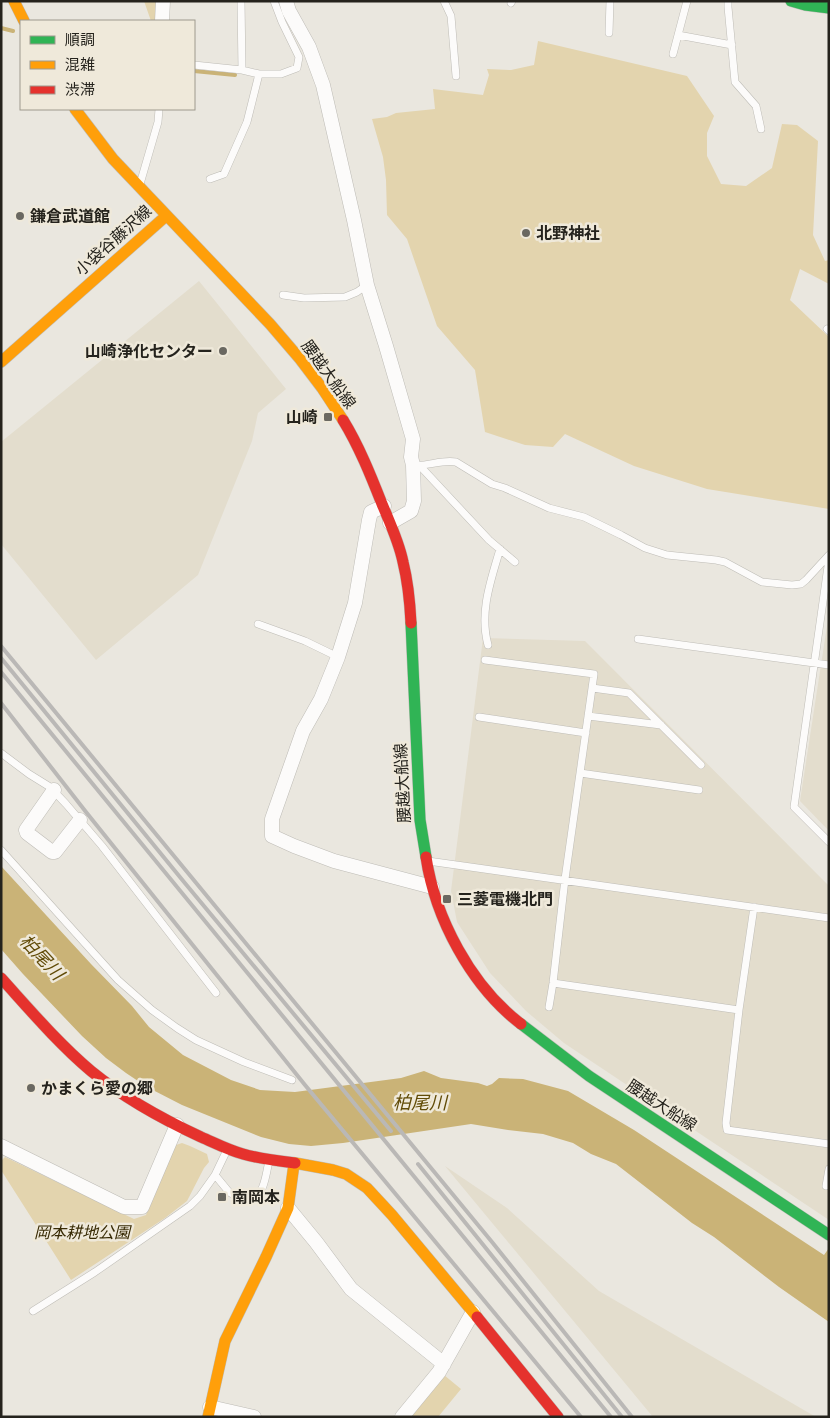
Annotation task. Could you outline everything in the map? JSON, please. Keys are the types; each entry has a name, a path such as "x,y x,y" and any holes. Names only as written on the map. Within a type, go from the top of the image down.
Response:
{"main road":[{"path":"14,1 24,20"},
{"path":"791,1 829,8"},
{"name":"小袋谷藤沢線","path":"1,362 166,216 113,159 75,110"},
{"name":"腰越大船線","path":"166,216 270,324 322,388 348,429 384,506 403,561 409,595 420,820 426,860 440,912 454,942 472,970 490,994 516,1020 589,1076 829,1235"},
{"path":"1,978 40,1022 91,1071 151,1111 177,1125 249,1156 319,1167 347,1174 358,1181 379,1201 473,1312 558,1417"},
{"path":"209,1412 225,1341 288,1208 294,1164"}],"street":[{"path":"162,20 163,1"},
{"path":"286,1 289,11 310,47 323,85 367,285 413,439 411,457 416,466 414,501 411,511 390,523"},
{"path":"384,506 371,512 355,603 338,657 321,699 303,731 272,819 272,836 334,861 432,887"},
{"path":"54,790 26,830 26,833 52,852 55,852 80,820"},
{"path":"1,1146 124,1207 142,1207 177,1125"},
{"path":"288,1208 351,1289 444,1364"},
{"path":"402,1417 439,1372 473,1312"},
{"path":"209,1412 250,1416"}],"lane":[{"path":"241,1 242,70"},
{"path":"195,65 242,70 258,74 281,74 297,68 299,57 274,1"},
{"path":"444,1 451,16 456,76"},
{"path":"608,33 610,1"},
{"path":"673,54 687,1"},
{"path":"728,1 735,82 756,106 761,129"},
{"path":"678,35 732,45"},
{"path":"210,179 224,174 247,122 258,74"},
{"path":"139,187 158,122 159,110"},
{"path":"283,295 304,298 345,297 367,285"},
{"path":"416,466 449,460 456,462 492,484 549,508 584,518 645,548 667,555 725,562 762,582 801,584 829,557"},
{"path":"416,466 490,540 515,562"},
{"path":"488,645 484,634 486,599 500,549"},
{"path":"829,557 794,807 829,842"},
{"path":"258,624 305,641 338,657"},
{"path":"638,639 829,665"},
{"path":"485,660 594,674 549,1007"},
{"path":"592,688 629,693 701,766"},
{"path":"588,716 662,725"},
{"path":"478,717 586,733"},
{"path":"1,753 54,790 80,820 216,993"},
{"path":"580,773 699,790"},
{"path":"1,850 118,980 152,1010 196,1040 251,1065 292,1080"},
{"path":"426,860 829,918"},
{"path":"754,907 739,1010 726,1123 727,1130 829,1144"},
{"path":"553,983 739,1010"},
{"path":"33,1311 95,1272 190,1206 200,1196 215,1175 228,1148"},
{"path":"215,1175 229,1192 244,1202 252,1200 260,1192 266,1177 268,1160"},
{"path":"826,1186 829,1169"}],"shaded area":[{"path":"199,281 286,389 258,413 252,441 198,575 96,660 1,544 1,442"},
{"path":"829,613 829,831 800,801"},
{"path":"483,638 585,641 829,886 829,1220 564,1043 526,1011 490,973 457,922 451,891"},
{"path":"445,1166 507,1208 599,1291 816,1417 653,1417"}],"green space":[{"path":"144,1 160,1 159,20 151,20"},
{"path":"538,41 687,76 714,116 707,133 707,156 721,184 746,186 772,168 782,124 797,125 818,141 813,235 825,261 829,260 829,284 800,269 790,300 829,337 829,509 707,489 634,466 565,434 553,447 525,445 485,432 475,370 437,326 407,239 387,215 383,157 372,119 387,117 396,113 435,109 433,89 483,95 489,75 487,69 511,70 534,65"},
{"name":"岡本耕地公園","path":"182,1143 207,1154 209,1162 187,1201 165,1218 71,1280 1,1170 1,1161 5,1157 134,1219 146,1215 173,1146"},
{"path":"444,1375 461,1389 438,1417 410,1417"}],"water":[{"name":"柏尾川","path":"1,866 132,1006 149,1027 183,1055 231,1080 260,1090 295,1092 401,1078 424,1071 441,1078 487,1086 499,1078 523,1079 568,1091 634,1130 824,1255 829,1248 829,1322 779,1287 714,1237 692,1223 616,1164 591,1154 573,1143 543,1134 471,1124 343,1143 311,1146 289,1144 261,1137 182,1105 147,1087 106,1058 82,1036 1,949"}],"waterway":[{"path":"1,28 13,31"},
{"path":"195,71 235,75"}],"railway":[{"path":"1,646 492,1242 632,1417"},
{"path":"1,658 391,1131"},
{"path":"1,672 611,1417"},
{"path":"1,703 305,1085 581,1417"},
{"path":"418,1164 622,1417"}],"traffic: fast":[{"path":"791,1 829,8"},
{"path":"411,623 420,820 426,857"},
{"path":"521,1024 589,1076 829,1235"}],"traffic: slow":[{"path":"14,1 24,20"},
{"path":"76,110 113,159 270,324 300,359 343,420"},
{"path":"1,362 166,216"},
{"path":"295,1163 346,1174 367,1188 392,1215 477,1317"},
{"path":"208,1417 225,1341 288,1208 294,1164"}],"traffic: jam":[{"path":"343,420 364,461 399,547 405,570 411,623"},
{"path":"426,857 438,903 458,949 471,971 486,990 521,1024"},
{"path":"1,978 67,1049 91,1071 130,1099 172,1123 232,1150 269,1160 295,1163"},
{"path":"477,1317 558,1417"}],"place":[{"name":"鎌倉武道館","path":"20,216"},
{"name":"北野神社","path":"526,233"},
{"name":"山崎浄化センター","path":"223,351"},
{"name":"山崎","path":"328,417"},
{"name":"三菱電機北門","path":"447,899"},
{"name":"かまくら愛の郷","path":"31,1088"},
{"name":"南岡本","path":"222,1197"}]}
